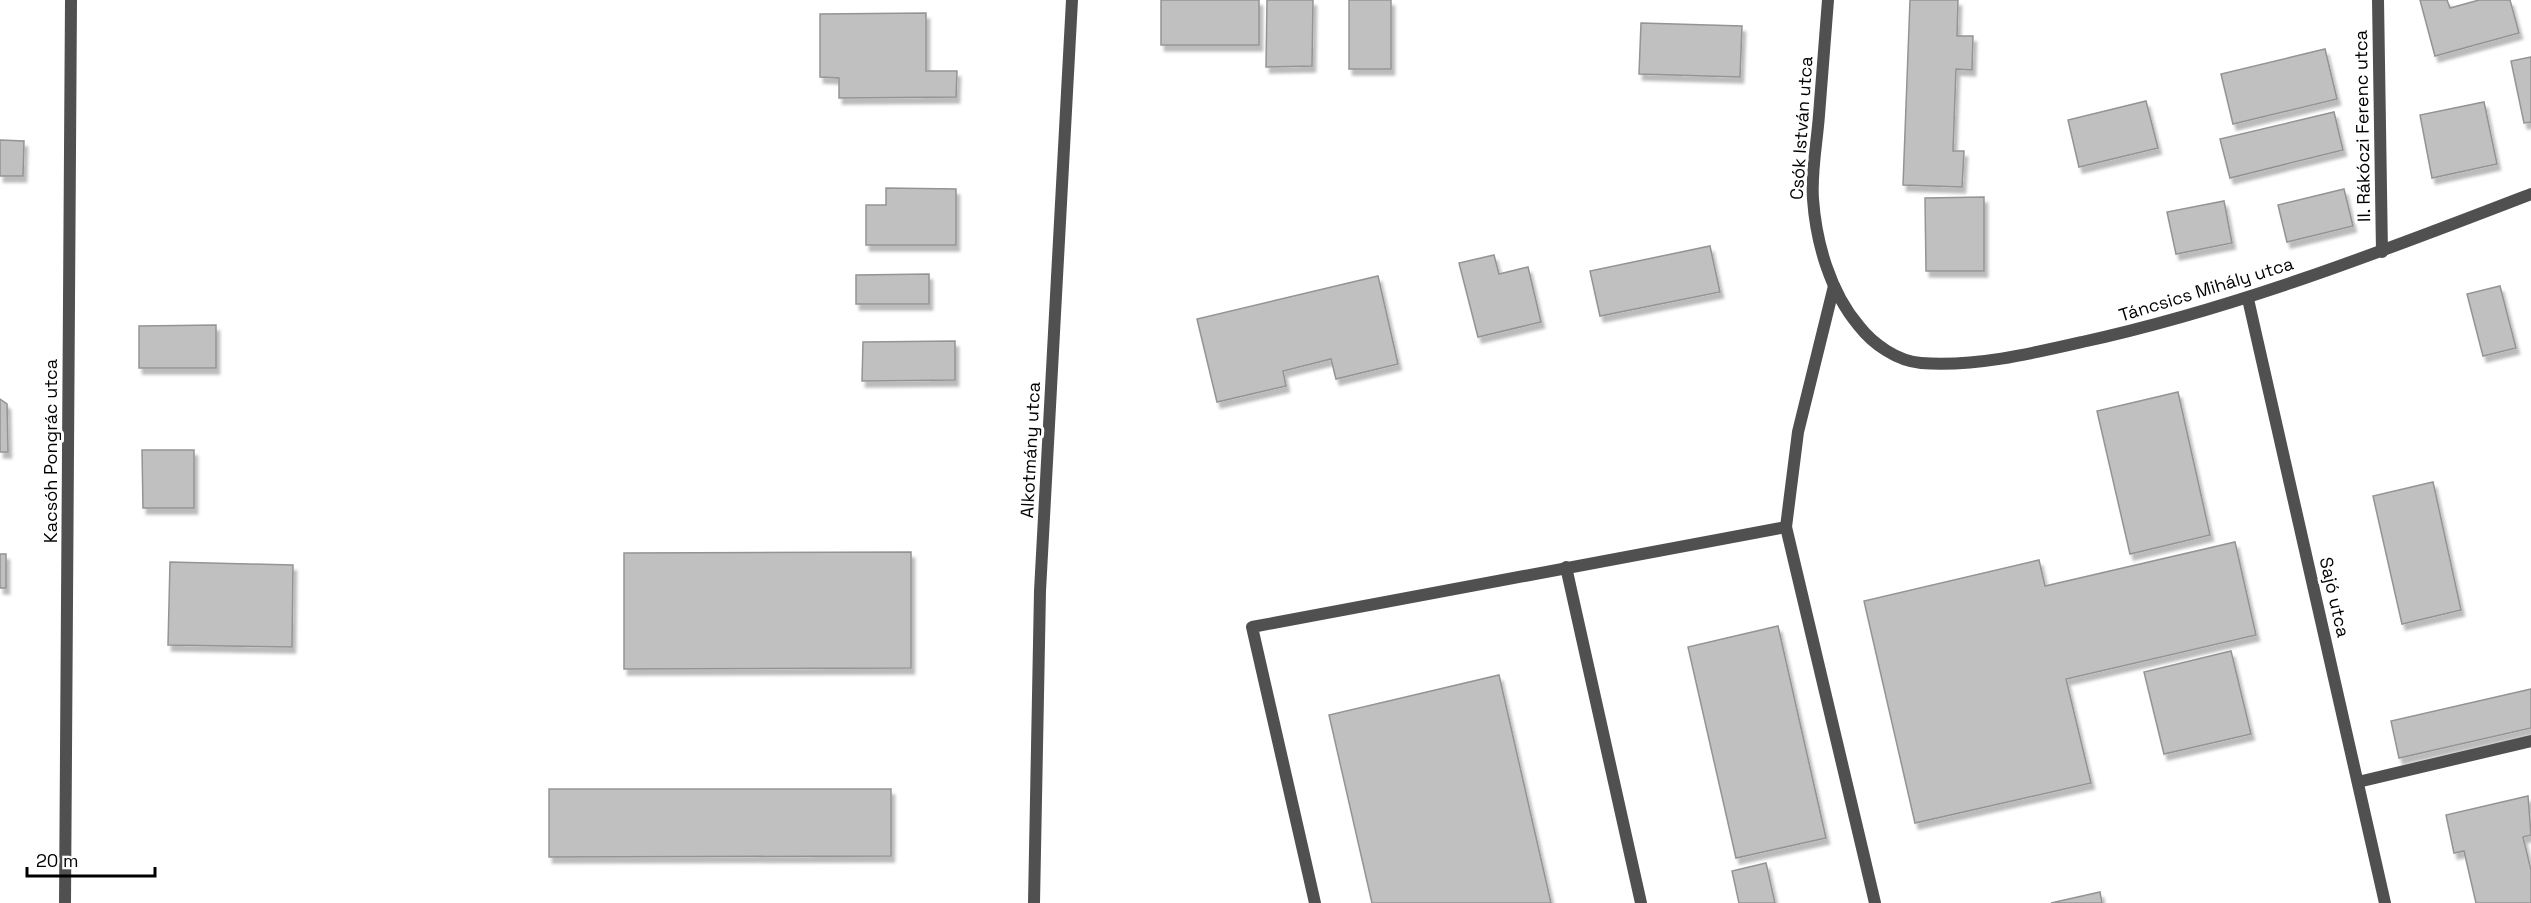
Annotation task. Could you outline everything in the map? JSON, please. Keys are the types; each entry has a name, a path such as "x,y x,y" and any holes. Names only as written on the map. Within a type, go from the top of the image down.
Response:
{"street":[{"name":"Kacsóh Pongrác utca","path":"65,903 71,0"},
{"name":"Alkotmány utca","path":"1034,903 1040,591 1072,0"},
{"name":"Csók István utca","path":"1828,0 1812,197 1818,240 1834,286 1857,325 1881,348"},
{"name":"II. Rákóczi Ferenc utca","path":"2378,0 2382,252"},
{"name":"Táncsics Mihály utca","path":"1881,348 1918,363 1963,362 2026,355 2122,333 2248,299 2382,252 2531,194"},
{"path":"1834,286 1798,432 1786,527 1875,903"},
{"name":"Sajó utca","path":"2248,299 2385,903"},
{"path":"1315,903 1252,627 1786,527"},
{"path":"1566,567 1641,903"},
{"path":"2358,782 2531,741"}],"building":[{"path":"1161,0 1259,0 1259,45 1161,45"},
{"path":"1267,0 1313,0 1312,66 1266,67"},
{"path":"1349,0 1391,0 1391,69 1349,69"},
{"path":"1910,0 1958,0 1957,36 1973,36 1972,70 1956,69 1953,151 1964,151 1962,187 1903,185"},
{"path":"2420,0 2447,0 2450,8 2479,0 2510,0 2519,33 2435,56"},
{"path":"926,13 926,71 957,71 956,97 839,98 839,78 820,77 820,14"},
{"path":"1641,23 1742,26 1740,77 1639,74"},
{"path":"2325,49 2337,99 2233,124 2221,74"},
{"path":"2531,57 2531,122 2524,123 2511,61"},
{"path":"2146,101 2158,148 2079,167 2068,120"},
{"path":"2484,102 2497,164 2432,178 2420,115"},
{"path":"2334,112 2343,150 2230,178 2220,139"},
{"path":"0,140 24,141 23,176 0,176"},
{"path":"886,188 956,189 956,245 866,245 866,205 886,205"},
{"path":"2344,189 2353,226 2287,242 2278,205"},
{"path":"1984,197 1984,271 1926,271 1925,198"},
{"path":"2224,201 2232,243 2176,254 2167,212"},
{"path":"1710,246 1720,292 1600,316 1590,271"},
{"path":"1494,255 1499,274 1528,267 1541,322 1478,337 1459,263"},
{"path":"929,274 929,304 856,304 856,275"},
{"path":"1378,276 1398,364 1336,379 1331,359 1283,371 1286,386 1217,402 1197,319"},
{"path":"2500,286 2516,348 2483,356 2467,294"},
{"path":"216,325 216,368 139,368 139,326"},
{"path":"955,341 955,380 862,381 863,342"},
{"path":"2178,392 2210,535 2130,554 2097,411"},
{"path":"0,399 7,404 8,452 0,452"},
{"path":"142,450 194,450 194,508 143,508"},
{"path":"2433,482 2461,610 2402,624 2373,496"},
{"path":"2235,542 2256,635 2066,679 2091,783 1915,823 1864,601 2039,560 2045,586"},
{"path":"911,552 911,668 624,669 624,553"},
{"path":"0,554 6,554 6,588 0,588"},
{"path":"170,562 293,565 292,647 168,645"},
{"path":"1778,626 1826,838 1736,858 1688,647"},
{"path":"2231,651 2251,734 2164,754 2144,672"},
{"path":"1499,675 1551,903 1372,903 1329,715"},
{"path":"2531,689 2531,728 2399,758 2391,721"},
{"path":"549,789 891,789 891,856 549,857"},
{"path":"2528,796 2531,835 2523,837 2531,870 2531,903 2476,903 2464,851 2454,853 2446,815"},
{"path":"1766,863 1775,903 1739,903 1732,871"},
{"path":"2100,892 2102,903 2051,903"}]}
